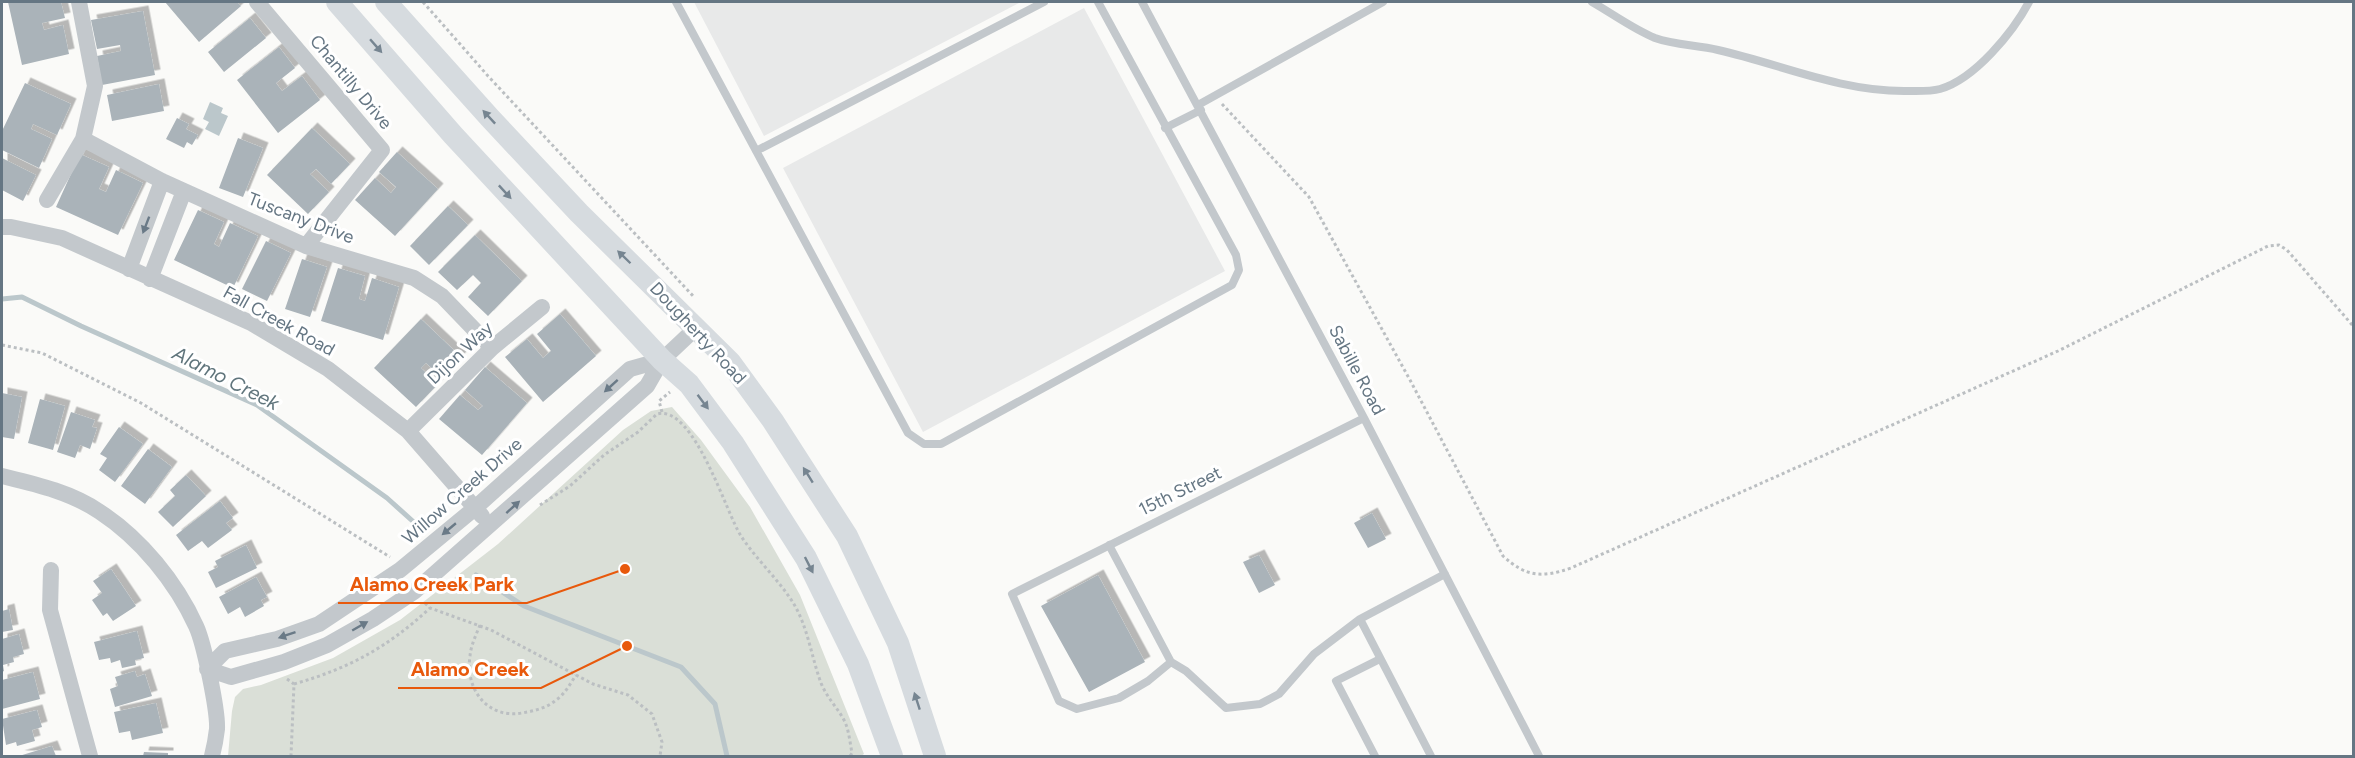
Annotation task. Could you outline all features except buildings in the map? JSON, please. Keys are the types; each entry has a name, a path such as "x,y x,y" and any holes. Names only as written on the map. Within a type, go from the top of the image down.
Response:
{"main road":[{"path":"338,2 453,135 662,360 689,384 733,442 806,558 858,664 892,756"},
{"name":"Dougherty Road","path":"386,2 579,213 730,362 774,421 846,536 898,643 935,756"}],"street":[{"path":"47,200 83,139 95,86 79,2"},
{"name":"Chantilly Drive","path":"257,2 382,150 306,246"},
{"name":"Tuscany Drive","path":"83,139 162,181 306,246 414,278 442,296 492,348"},
{"path":"129,269 162,181"},
{"path":"150,279 184,191"},
{"name":"Fall Creek Road","path":"2,226 62,238 251,323 328,369 408,431 491,526"},
{"name":"Dijon Way","path":"408,431 492,348 542,307"},
{"name":"Willow Creek Drive","path":"662,360 630,369 475,508 400,570 319,624 277,639 225,651 207,669 231,677 284,662 327,645 415,591 647,386 662,360 696,328"},
{"path":"2,476 47,487 99,511 136,541 165,574 197,627 217,728 212,756"},
{"path":"51,570 50,609 90,756"}],"lane":[{"path":"676,2 908,433 924,444 941,444 1232,285 1239,270 1236,255 1098,2"},
{"path":"756,152 1044,2"},
{"name":"Sabille Road","path":"1142,2 1364,418 1539,756"},
{"path":"1165,128 1200,108 1214,96 1383,2"},
{"path":"1592,2 1639,31 1659,39 1718,50 1836,83 1895,91 1941,88 1960,78 2007,39 2029,2"},
{"name":"15th Street","path":"1171,662 1148,681 1119,698 1077,709 1059,701 1012,594 1364,418"},
{"path":"1109,544 1171,662 1186,671 1226,708 1260,704 1279,694 1314,654 1360,619 1445,574"},
{"path":"1360,619 1431,756"},
{"path":"1375,756 1336,681 1380,659"}],"path":[{"path":"423,2 488,76 696,299"},
{"path":"1214,96 1309,197 1410,380 1503,556 1515,567 1531,574 1552,574 1571,568 2058,351 2268,246 2278,245 2287,250 2354,327"},
{"path":"2,345 42,353 141,403 392,558"},
{"path":"659,401 662,412"},
{"path":"533,508 553,499 604,455 638,432 657,414 669,413 688,432 719,484 728,513 741,536 794,604 805,627 822,684 830,702 845,723 851,756"},
{"path":"294,684 359,661 399,635 430,608 480,625 593,684 628,695 652,714 662,742 660,756"},
{"path":"480,625 469,662 473,687 478,698 487,707 512,715 543,708 556,701 576,675"},
{"path":"286,678 294,684"},
{"path":"291,756 294,684"}],"shaded area":[{"path":"694,2 1021,2 764,136"},
{"path":"1084,8 1225,271 923,432 783,168"},
{"path":"210,102 223,108 221,113 228,116 219,136 205,129 209,122 203,119"},
{"path":"672,407 701,440 750,507 800,595 864,754 861,756 228,756 235,697 243,689 261,685 333,658 400,620 498,544 623,430 651,411"}],"waterway":[{"name":"Alamo Creek","path":"2,299 22,297 257,405 387,498 417,525"},
{"name":"Alamo Creek","path":"476,575 524,606 681,667 715,704 727,756"}],"place":[{"name":"Alamo Creek Park","path":"625,569"},
{"name":"Alamo Creek","path":"627,646"}]}
